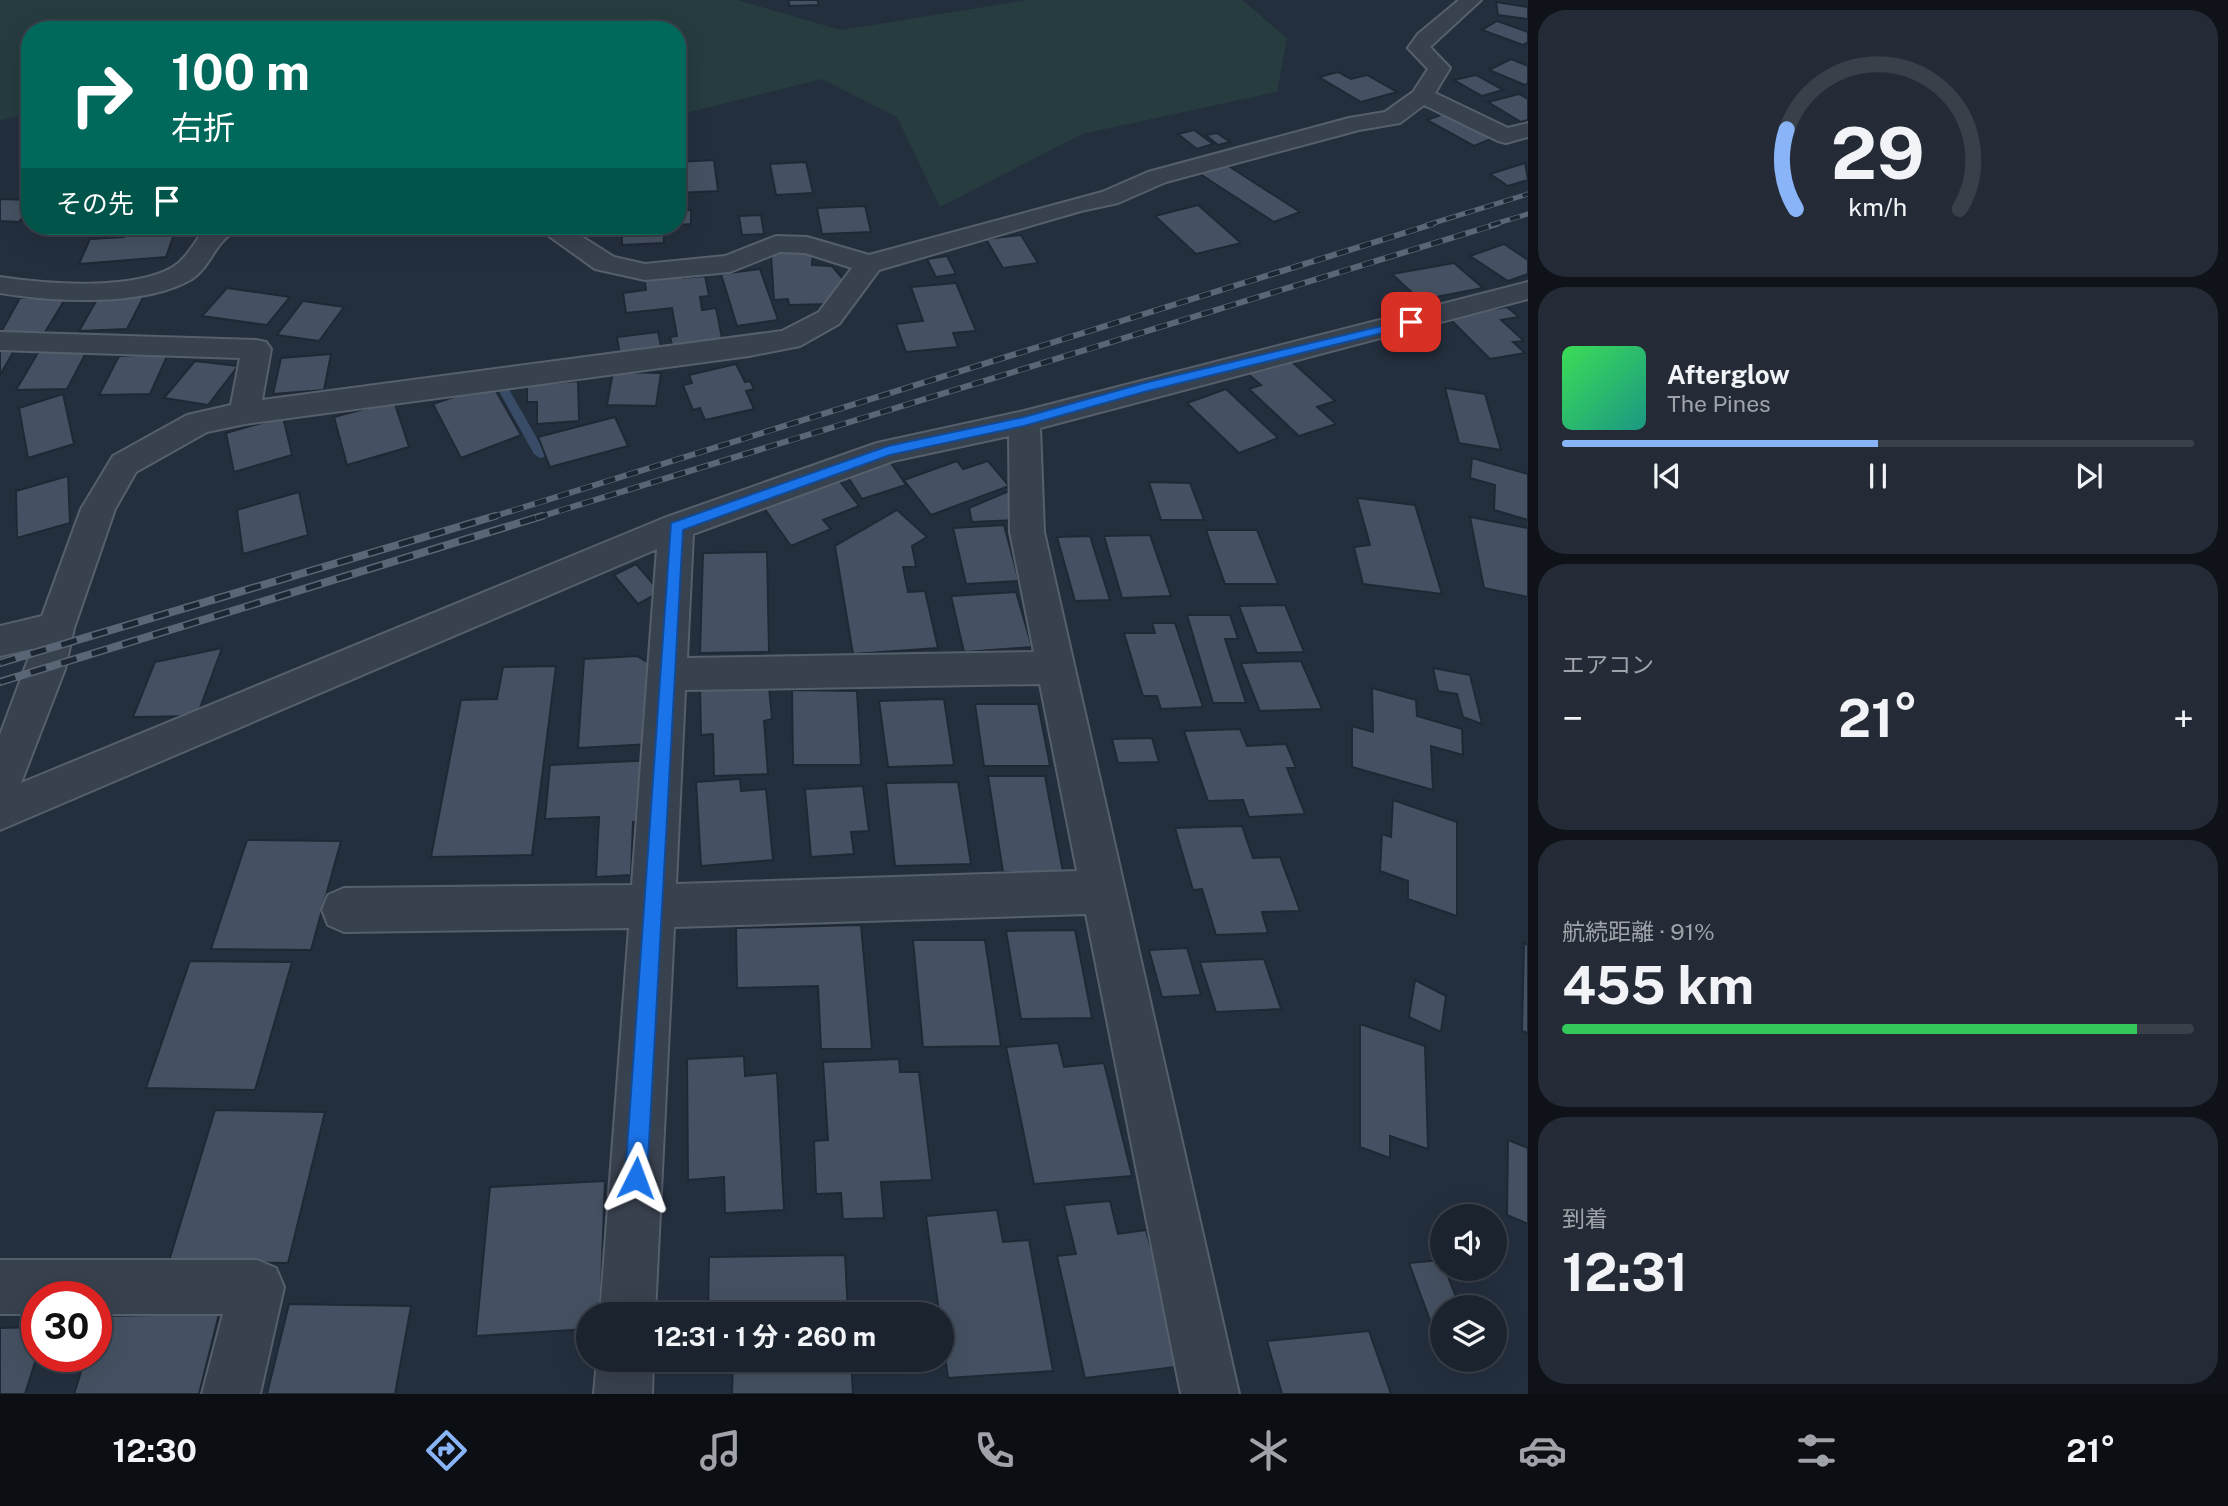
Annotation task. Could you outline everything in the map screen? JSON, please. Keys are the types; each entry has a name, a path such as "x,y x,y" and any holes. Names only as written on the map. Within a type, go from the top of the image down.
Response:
{"street":[{"path":"562,235 605,263 645,272 730,264 776,244 807,245 869,264 1077,204 1109,198 1157,177 1357,123 1392,118 1422,96 1439,68 1419,48 1425,38 1471,0"},
{"path":"1422,96 1506,136 1528,130"},
{"path":"0,285 29,291 154,286 184,272 211,235"},
{"path":"0,784 46,669 56,628 98,509 124,464 198,423 245,413 749,347 790,339 829,318 869,264"},
{"path":"0,811 676,527 888,451 1024,422 1144,388 1364,335 1528,290"},
{"path":"0,341 256,349 245,413"},
{"path":"1024,422 1027,532 1210,1394"},
{"path":"629,1302 676,527"},
{"path":"0,641 56,628"},
{"path":"667,674 1056,668"},
{"path":"344,911 652,906 1103,892"},
{"path":"0,1287 257,1287 231,1394"},
{"path":"623,1394 624,1372"}],"green space":[{"path":"0,0 737,0 841,30 1028,0 1242,0 1287,38 1277,92 1082,134 940,207 897,117 822,79 686,113 686,21 21,21 21,116 0,120"}],"building":[{"path":"788,0 817,0 819,5 790,6"},
{"path":"1496,2 1528,7 1528,19 1498,15"},
{"path":"1497,21 1528,32 1528,42 1523,45 1482,30"},
{"path":"1511,59 1528,66 1528,83 1525,85 1489,70"},
{"path":"1338,72 1351,79 1367,75 1397,92 1361,102 1319,77"},
{"path":"1476,75 1503,90 1482,96 1454,80"},
{"path":"1519,94 1528,99 1528,120 1521,122 1488,102"},
{"path":"1451,111 1498,136 1474,146 1427,120"},
{"path":"1194,130 1213,144 1197,149 1178,134"},
{"path":"1217,133 1230,142 1218,145 1206,135"},
{"path":"714,160 718,191 686,193 686,162"},
{"path":"806,162 813,193 776,195 770,164"},
{"path":"1525,163 1528,180 1508,186 1490,174"},
{"path":"1227,165 1300,212 1274,222 1200,174"},
{"path":"0,199 21,200 19,222 0,221"},
{"path":"1198,205 1241,243 1196,254 1155,216"},
{"path":"865,206 871,232 822,234 817,208"},
{"path":"686,210 691,210 691,224 686,224"},
{"path":"761,215 764,234 742,235 739,216"},
{"path":"174,235 166,257 79,264 90,239"},
{"path":"622,235 664,235 664,243 622,245"},
{"path":"1021,235 1038,263 1003,268 986,239"},
{"path":"1504,244 1528,260 1528,274 1508,281 1470,256"},
{"path":"813,253 812,265 832,266 843,279 830,304 789,305 788,299 774,300 771,254"},
{"path":"947,256 956,274 936,277 927,259"},
{"path":"1454,263 1483,288 1420,300 1392,274"},
{"path":"760,269 778,320 737,326 721,274"},
{"path":"681,273 682,278 705,276 709,296 700,297 702,310 716,308 723,343 673,348 670,337 677,336 672,308 626,313 623,293 646,290 644,277"},
{"path":"956,283 976,331 953,333 958,347 906,352 896,324 923,321 911,287"},
{"path":"227,288 290,297 267,325 202,316"},
{"path":"145,294 127,329 79,331 99,296"},
{"path":"67,296 45,332 0,334 20,298"},
{"path":"303,301 344,307 319,341 277,335"},
{"path":"1507,307 1519,317 1501,320 1524,341 1513,342 1525,353 1490,359 1447,316"},
{"path":"658,332 662,351 620,355 617,337"},
{"path":"15,349 0,375 0,350"},
{"path":"88,349 67,389 16,390 39,351"},
{"path":"168,354 150,394 99,395 119,356"},
{"path":"331,354 324,390 273,394 281,358"},
{"path":"1290,360 1335,401 1317,407 1336,424 1299,436 1249,389 1261,385 1247,373"},
{"path":"195,361 238,366 208,405 164,398"},
{"path":"736,364 745,382 750,381 754,389 746,391 754,409 705,420 700,408 693,410 683,385 692,383 689,375"},
{"path":"613,372 661,373 656,406 607,405"},
{"path":"578,381 579,421 537,424 537,402 527,402 527,385"},
{"path":"492,384 521,435 461,458 433,404"},
{"path":"1445,388 1485,394 1501,450 1459,443"},
{"path":"1226,389 1278,438 1239,453 1187,403"},
{"path":"63,394 74,444 28,458 19,408"},
{"path":"394,401 409,447 347,465 334,417"},
{"path":"283,417 292,455 234,472 226,433"},
{"path":"615,417 628,446 550,467 538,437"},
{"path":"1472,458 1528,474 1528,520 1494,510 1495,485 1470,478"},
{"path":"889,460 906,485 862,499 846,474"},
{"path":"957,461 963,469 988,461 1009,486 931,515 904,480"},
{"path":"68,476 70,523 17,538 16,491"},
{"path":"838,479 859,506 823,520 831,529 791,546 764,508"},
{"path":"1149,482 1190,483 1204,520 1161,520"},
{"path":"1009,491 1017,520 972,522 969,508"},
{"path":"299,492 308,535 243,554 237,510"},
{"path":"1357,498 1415,505 1442,594 1363,584 1354,547 1370,545"},
{"path":"897,510 927,537 912,546 916,567 903,567 908,592 925,591 938,648 853,654 835,546"},
{"path":"1470,517 1528,528 1528,597 1484,588"},
{"path":"1004,525 1019,581 966,584 953,528"},
{"path":"1206,530 1257,530 1278,584 1225,584"},
{"path":"1150,535 1171,596 1122,598 1104,536"},
{"path":"1090,536 1110,600 1075,601 1057,537"},
{"path":"767,552 769,652 700,653 703,553"},
{"path":"636,564 660,592 638,604 614,575"},
{"path":"1016,592 1032,647 964,652 951,596"},
{"path":"1285,605 1304,652 1257,653 1239,606"},
{"path":"1187,615 1230,615 1238,639 1225,639 1246,703 1213,703"},
{"path":"1152,623 1175,623 1203,707 1161,709 1157,696 1143,696 1124,633 1155,633"},
{"path":"222,648 197,716 133,717 155,662"},
{"path":"637,656 652,665 651,744 578,748 584,659"},
{"path":"1301,661 1322,709 1260,711 1241,663"},
{"path":"556,666 532,855 431,857 461,700 497,699 503,667"},
{"path":"1433,668 1470,675 1482,724 1463,717 1457,694 1438,691"},
{"path":"769,687 772,719 764,721 768,774 714,776 713,734 701,735 700,690"},
{"path":"1372,688 1416,700 1417,716 1462,729 1463,755 1431,746 1433,790 1352,767 1352,726 1373,732"},
{"path":"792,690 857,691 861,765 793,765"},
{"path":"944,699 954,765 888,767 879,701"},
{"path":"975,704 1038,704 1050,766 984,766"},
{"path":"1240,729 1247,746 1286,744 1296,768 1287,768 1305,814 1249,817 1243,800 1208,801 1184,731"},
{"path":"1152,738 1159,762 1118,763 1112,739"},
{"path":"655,760 655,821 633,822 631,875 596,877 599,817 545,819 550,765"},
{"path":"988,776 1045,776 1063,872 1003,872"},
{"path":"740,779 741,791 766,789 773,860 701,866 696,782"},
{"path":"958,782 971,864 895,866 886,783"},
{"path":"863,786 869,831 851,832 854,854 811,857 805,789"},
{"path":"1393,800 1457,822 1457,916 1408,899 1408,881 1380,871 1382,834 1391,837"},
{"path":"1242,826 1253,858 1280,857 1300,911 1262,912 1268,933 1216,935 1202,889 1193,890 1175,828"},
{"path":"247,840 341,841 311,950 211,949"},
{"path":"861,925 872,1049 821,1049 818,986 737,988 736,928"},
{"path":"1075,930 1092,1018 1021,1019 1006,931"},
{"path":"913,940 985,940 1001,1046 923,1047"},
{"path":"1524,943 1528,945 1528,1033 1522,1031"},
{"path":"1187,948 1201,995 1162,997 1149,950"},
{"path":"1264,959 1281,1009 1216,1012 1200,962"},
{"path":"190,961 292,962 255,1090 146,1088"},
{"path":"1415,980 1446,996 1441,1032 1409,1017"},
{"path":"1360,1024 1425,1046 1428,1149 1390,1136 1390,1158 1360,1147"},
{"path":"1058,1043 1064,1067 1104,1063 1132,1176 1034,1184 1006,1047"},
{"path":"744,1056 745,1076 777,1073 784,1210 725,1213 724,1177 688,1180 687,1059"},
{"path":"899,1059 900,1072 919,1072 932,1180 881,1182 884,1218 843,1219 841,1193 816,1194 814,1141 828,1140 823,1062"},
{"path":"215,1110 325,1112 288,1263 169,1261"},
{"path":"1508,1140 1528,1148 1528,1224 1507,1215"},
{"path":"605,1181 600,1302 576,1302 576,1330 476,1336 490,1187"},
{"path":"1110,1201 1118,1234 1146,1230 1184,1366 1085,1378 1057,1256 1076,1254 1064,1205"},
{"path":"997,1210 1003,1242 1029,1240 1053,1371 948,1378 947,1372 954,1372 954,1302 938,1302 926,1216"},
{"path":"845,1255 847,1302 708,1302 709,1257"},
{"path":"1430,1261 1430,1281 1450,1281 1455,1295 1430,1295 1430,1320 1409,1263"},
{"path":"289,1304 411,1306 395,1394 267,1394"},
{"path":"219,1314 199,1394 74,1394 81,1372 112,1372 112,1316"},
{"path":"21,1327 21,1372 32,1372 25,1394 0,1394 0,1328"},
{"path":"1369,1331 1391,1394 1282,1394 1267,1341"},
{"path":"733,1372 852,1372 853,1394 732,1394"}],"waterway":[{"path":"499,382 540,454"}],"railway":[{"path":"1427,225 1528,194"},
{"path":"1491,225 1528,214"},
{"path":"489,518 1433,224"},
{"path":"536,518 1497,224"},
{"path":"0,663 495,516"},
{"path":"0,682 542,516"}],"route":[{"path":"636,1178 676,527 888,451 1024,422 1144,388 1411,322"}]}
